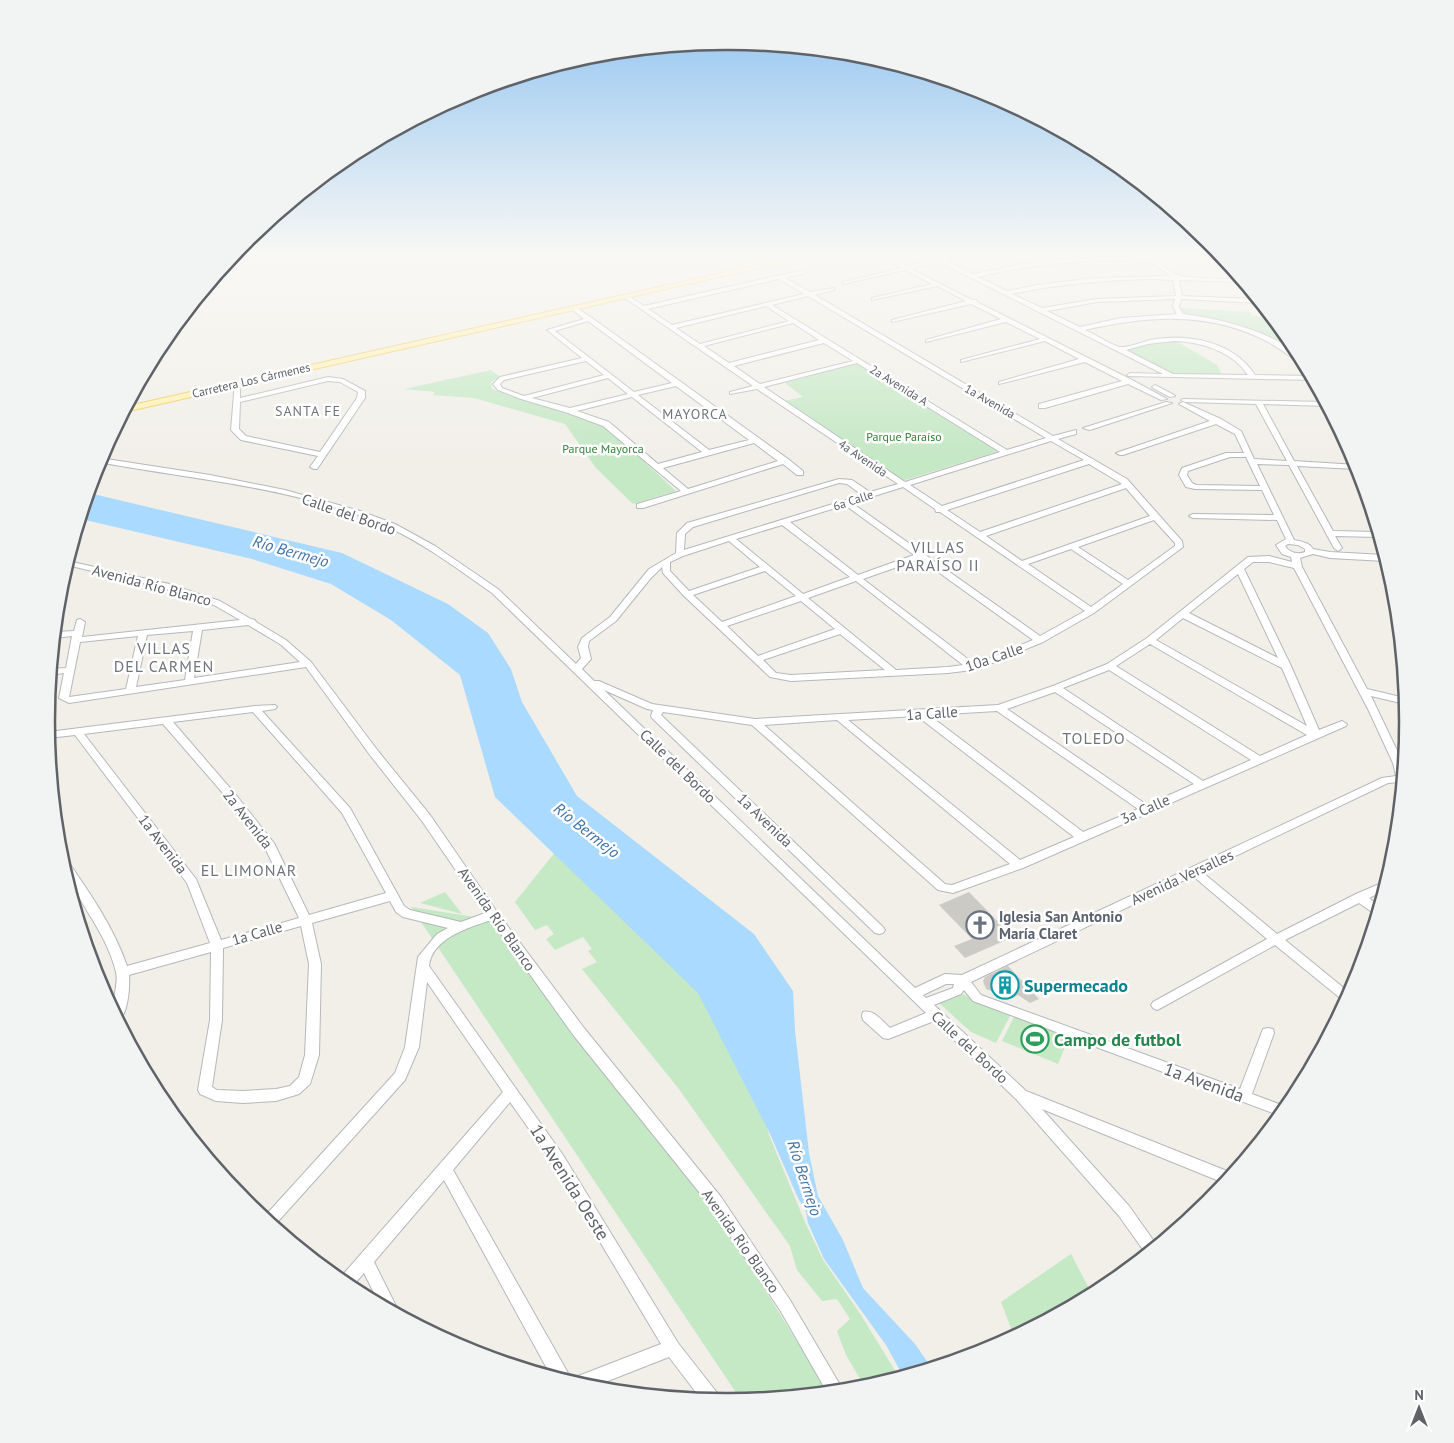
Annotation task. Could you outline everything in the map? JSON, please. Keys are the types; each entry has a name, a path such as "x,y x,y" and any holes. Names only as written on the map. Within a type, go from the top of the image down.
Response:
{"main road":[{"name":"Carretera Los Cármenes","path":"134,407 514,321"}],"street":[{"path":"581,321 550,330 708,453"},
{"path":"593,321 800,473"},
{"name":"4a Avenida","path":"662,321 939,510 1091,610"},
{"path":"670,327 694,321"},
{"path":"698,346 794,321"},
{"name":"2a Avenida A","path":"796,321 1005,452"},
{"name":"1a Avenida","path":"856,321 1053,438 1127,485 1154,517 1176,538 1179,547"},
{"path":"928,341 1002,321"},
{"path":"1010,321 1085,359 1129,378 1137,378 1238,433 1291,541"},
{"path":"1023,321 1094,357 1165,401 1318,404"},
{"path":"1065,321 1171,375"},
{"path":"1080,329 1114,321"},
{"path":"1218,321 1275,344 1288,353"},
{"path":"963,361 1054,337"},
{"path":"727,366 826,340"},
{"path":"1121,349 1156,341 1199,340 1243,362 1253,377"},
{"path":"1001,383 1094,357"},
{"path":"587,359 499,380 496,384 497,387 523,398 571,410 606,424 687,492"},
{"path":"732,393 859,361"},
{"path":"1042,406 1129,378 1171,375 1304,378"},
{"path":"523,398 609,376"},
{"path":"236,401 334,379 362,391 362,394 314,467"},
{"path":"237,383 235,430 244,438 322,455"},
{"path":"571,410 678,383"},
{"path":"1087,428 1165,401 1172,396"},
{"path":"1259,403 1331,532 1338,548"},
{"path":"1120,453 1218,421"},
{"name":"6a Calle","path":"577,668 586,659 585,640 600,632 622,610 650,572 680,554 1073,432"},
{"path":"656,467 756,440"},
{"path":"1264,488 1195,487 1189,485 1183,475 1185,470 1229,456 1252,461 1292,465 1348,468"},
{"path":"939,510 1090,461"},
{"name":"Calle del Bordo","path":"109,462 276,491 330,505 393,527 444,555 495,591 1021,1095 1124,1211 1148,1244"},
{"path":"640,506 785,462"},
{"path":"680,554 681,533 690,525 839,481 849,482 868,495"},
{"path":"978,536 1127,485"},
{"path":"845,502 1040,640"},
{"path":"1193,516 1279,518"},
{"path":"1021,564 1154,517"},
{"path":"784,522 972,667"},
{"path":"1331,532 1372,535"},
{"path":"730,538 894,673"},
{"path":"1310,551 1306,545 1291,541 1282,543 1280,547 1285,552 1295,556 1305,555 1310,551 1378,557"},
{"path":"1072,546 1128,583"},
{"name":"10a Calle","path":"757,659 773,675 780,678 894,673 972,667 1040,640 1091,610 1179,547"},
{"path":"722,625 920,556"},
{"path":"1295,556 1298,566 1364,692 1397,761"},
{"name":"1a Calle","path":"590,681 659,709 755,722 921,714 999,708 1110,666 1150,640 1251,559 1256,558 1298,566"},
{"path":"666,563 666,571 687,594 757,659 842,630"},
{"name":"Avenida Río Blanco","path":"74,564 166,586 218,603 283,642 308,664 374,753 426,818 493,915 579,1032 716,1202 785,1304 832,1384"},
{"path":"687,594 767,568"},
{"path":"1240,569 1286,666 1316,736"},
{"path":"1183,614 1286,666"},
{"path":"80,622 64,698 68,700 308,664"},
{"path":"61,636 77,637 143,633 252,622"},
{"path":"190,682 198,627"},
{"path":"130,691 143,633"},
{"path":"1150,640 1316,736"},
{"path":"1110,666 1259,760"},
{"path":"58,671 69,670"},
{"path":"1056,688 1201,784"},
{"path":"1364,692 1398,699"},
{"path":"56,734 272,707"},
{"path":"999,708 1145,809"},
{"path":"255,709 346,811 369,850 391,896 400,909 407,914 461,926"},
{"name":"1a Avenida","path":"659,709 656,716 879,930"},
{"path":"921,714 1082,837"},
{"path":"839,717 1019,864"},
{"name":"2a Avenida","path":"165,720 232,797 270,846 306,920 315,964 312,1055 306,1080 294,1090 276,1095 243,1097 216,1095 205,1090"},
{"name":"3a Calle","path":"755,722 947,889 953,890 1019,864 1342,724"},
{"name":"1a Avenida","path":"78,732 192,882 217,944 216,1020 205,1090"},
{"name":"Avenida Versalles","path":"914,994 945,979 963,980 1195,872 1386,780 1396,779"},
{"path":"1195,872 1340,993"},
{"path":"75,883 104,930 123,972 119,1005"},
{"path":"1157,1004 1277,939 1377,889"},
{"name":"1a Calle","path":"123,972 391,896"},
{"path":"1360,898 1372,907"},
{"path":"273,1216 400,1076 412,1047 424,957 441,937 461,926 493,915"},
{"name":"1a Avenida Oeste","path":"423,967 558,1159 672,1348 706,1393"},
{"name":"1a Avenida","path":"963,980 977,998 1275,1108"},
{"name":"Avenida Versalles","path":"924,1004 956,991 963,980"},
{"path":"868,1016 888,1034 935,1014"},
{"path":"1244,1097 1268,1033"},
{"path":"351,1278 510,1092"},
{"path":"1021,1095 1221,1175"},
{"path":"444,1169 558,1371"},
{"path":"366,1262 385,1299"},
{"path":"592,1379 672,1348"}],"green space":[{"path":"1226,321 1266,321 1284,346 1282,345 1248,329"},
{"path":"1176,341 1217,365 1222,375 1174,374 1126,350 1156,343"},
{"name":"Parque Paraíso","path":"859,363 999,451 902,481 784,401 803,397 785,383"},
{"name":"Parque Mayorca","path":"491,370 500,377 491,382 492,389 603,424 676,491 633,504 596,468 565,424 474,398 433,395 435,392 404,389"},
{"path":"569,835 744,1024 769,1135 805,1222 823,1260 859,1312 895,1371 860,1379 846,1355 837,1331 850,1319 837,1299 822,1301 797,1270 790,1246 679,1089 582,969 597,962 588,951 592,949 583,937 555,950 546,939 554,934 547,925 535,930 515,902"},
{"path":"445,892 462,914 420,903"},
{"path":"411,907 475,917 493,912 668,1154 712,1204 824,1386 771,1392 736,1393"},
{"path":"955,991 1011,1014 996,1043 971,1032 938,1002"},
{"name":"Campo de futbol","path":"1014,1017 1069,1037 1058,1064 1002,1041"},
{"path":"1071,1254 1088,1287 1063,1303 1012,1330 1001,1302"}],"water":[{"name":"Río Bermejo","path":"95,495 342,553 448,604 488,633 511,669 522,702 577,796 754,934 793,991 795,1031 809,1153 818,1196 843,1240 863,1288 915,1344 927,1362 900,1370 886,1345 824,1259 808,1223 806,1212 770,1134 698,993 495,797 460,675 391,620 331,584 252,559 87,520"}],"building":[{"name":"Iglesia San Antonio María Claret","path":"969,892 1013,937 965,958 954,946 972,939 939,905"},
{"name":"Supermecado","path":"1008,966 1039,999 1030,1003 1018,995 1011,998 986,989 983,981 985,977"}],"place":[{"name":"Iglesia San Antonio María Claret","path":"980,925"},
{"name":"Supermecado","path":"1005,985"},
{"name":"Campo de futbol","path":"1035,1039"}],"district":[{"name":"SANTA FE","path":"308,411"},
{"name":"MAYORCA","path":"695,414"},
{"name":"VILLAS PARAÍSO II","path":"938,556"},
{"name":"VILLAS DEL CARMEN","path":"164,657"},
{"name":"TOLEDO","path":"1094,738"},
{"name":"EL LIMONAR","path":"249,870"}]}
